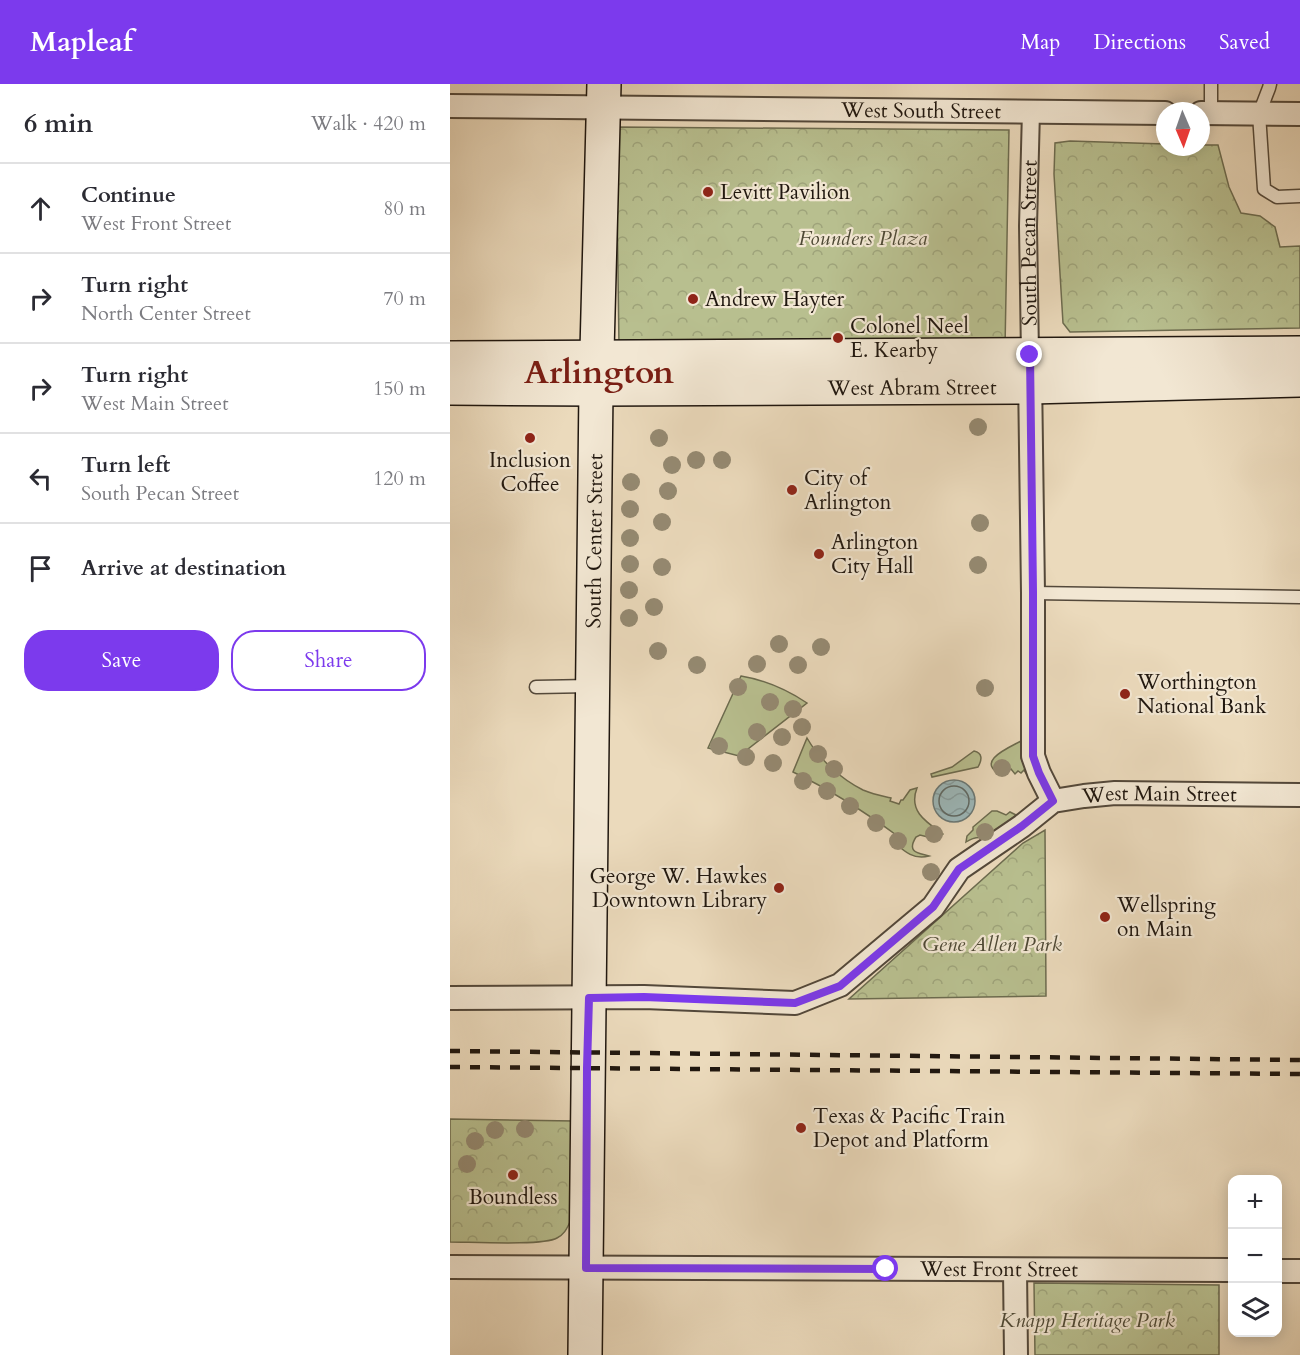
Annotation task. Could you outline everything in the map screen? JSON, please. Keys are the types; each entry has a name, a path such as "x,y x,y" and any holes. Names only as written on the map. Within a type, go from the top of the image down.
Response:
{"main road":[{"name":"South Center Street","path":"585,1355 596,374 604,96"},
{"name":"West Abram Street","path":"596,374 1030,355 1300,352"},
{"path":"450,358 596,374"},
{"name":"West Abram Street","path":"596,374 1030,387 1300,380"},
{"path":"450,388 596,374"}],"street":[{"name":"West South Street","path":"450,106 604,96 1031,111 1156,113"},
{"name":"South Pecan Street","path":"1031,111 1028,226 1033,756 1053,801"},
{"path":"1210,113 1300,114"},
{"name":"West Main Street","path":"450,998 644,997 795,1003 840,986 933,907 959,869 1022,826 1053,801 1115,793 1300,795"},
{"name":"West Front Street","path":"450,1267 1228,1270"},
{"path":"1015,1270 1016,1355"},
{"path":"1282,1271 1300,1271"}],"lane":[{"path":"1208,102 1211,84"},
{"path":"1269,84 1259,114 1264,189 1277,197 1300,196"},
{"path":"1033,592 1300,597"},
{"path":"536,687 592,686"}],"green space":[{"name":"Founders Plaza","path":"616,127 1009,130 1005,348 619,346"},
{"path":"1070,141 1156,144 1156,156 1210,156 1210,145 1218,145 1229,187 1241,213 1260,216 1275,227 1280,247 1300,246 1300,328 1070,332 1063,323 1054,174 1055,143"},
{"path":"741,676 775,686 807,703 739,756 708,748"},
{"path":"807,738 831,768 863,790 891,798 890,801 899,804 910,790 917,788 915,803 920,815 943,834 936,839 920,835 916,837 913,849 929,856 919,857 906,852 895,843 899,837 861,810 793,772"},
{"path":"1021,741 1021,758 1027,775 1024,770 1015,774 1011,769 1002,775 994,770 991,765 992,760 1002,751"},
{"path":"974,751 981,757 978,767 932,777 931,774 952,767"},
{"path":"992,811 1006,815 1010,812 1016,815 987,839 976,838 966,842 973,827"},
{"name":"Gene Allen Park","path":"1045,830 1046,996 849,999 1023,843"},
{"path":"450,1119 574,1121 571,1220 562,1235 537,1242 450,1242"},
{"name":"Knapp Heritage Park","path":"1034,1283 1219,1285 1219,1355 1035,1355"}],"water":[{"path":"954,780 969,786 975,801 969,816 954,822 939,816 933,801 939,786"}],"railway":[{"path":"450,1051 1300,1060"},
{"path":"450,1067 1300,1074"}],"place":[{"name":"Levitt Pavilion","path":"708,192"},
{"name":"Andrew Hayter","path":"693,299"},
{"name":"Colonel Neel E. Kearby","path":"838,338"},
{"name":"Inclusion Coffee","path":"530,438"},
{"name":"City of Arlington","path":"792,490"},
{"name":"Arlington City Hall","path":"819,554"},
{"name":"Worthington National Bank","path":"1125,694"},
{"name":"George W. Hawkes Downtown Library","path":"779,888"},
{"name":"Wellspring on Main","path":"1105,917"},
{"name":"Texas & Pacific Train Depot and Platform","path":"801,1128"},
{"name":"Boundless","path":"513,1175"}],"district":[{"name":"Arlington","path":"599,372"}],"route":[{"path":"886,1269 586,1268 589,998 644,997 795,1003 840,986 933,907 959,869 1022,826 1053,801 1033,756 1030,355"}]}
